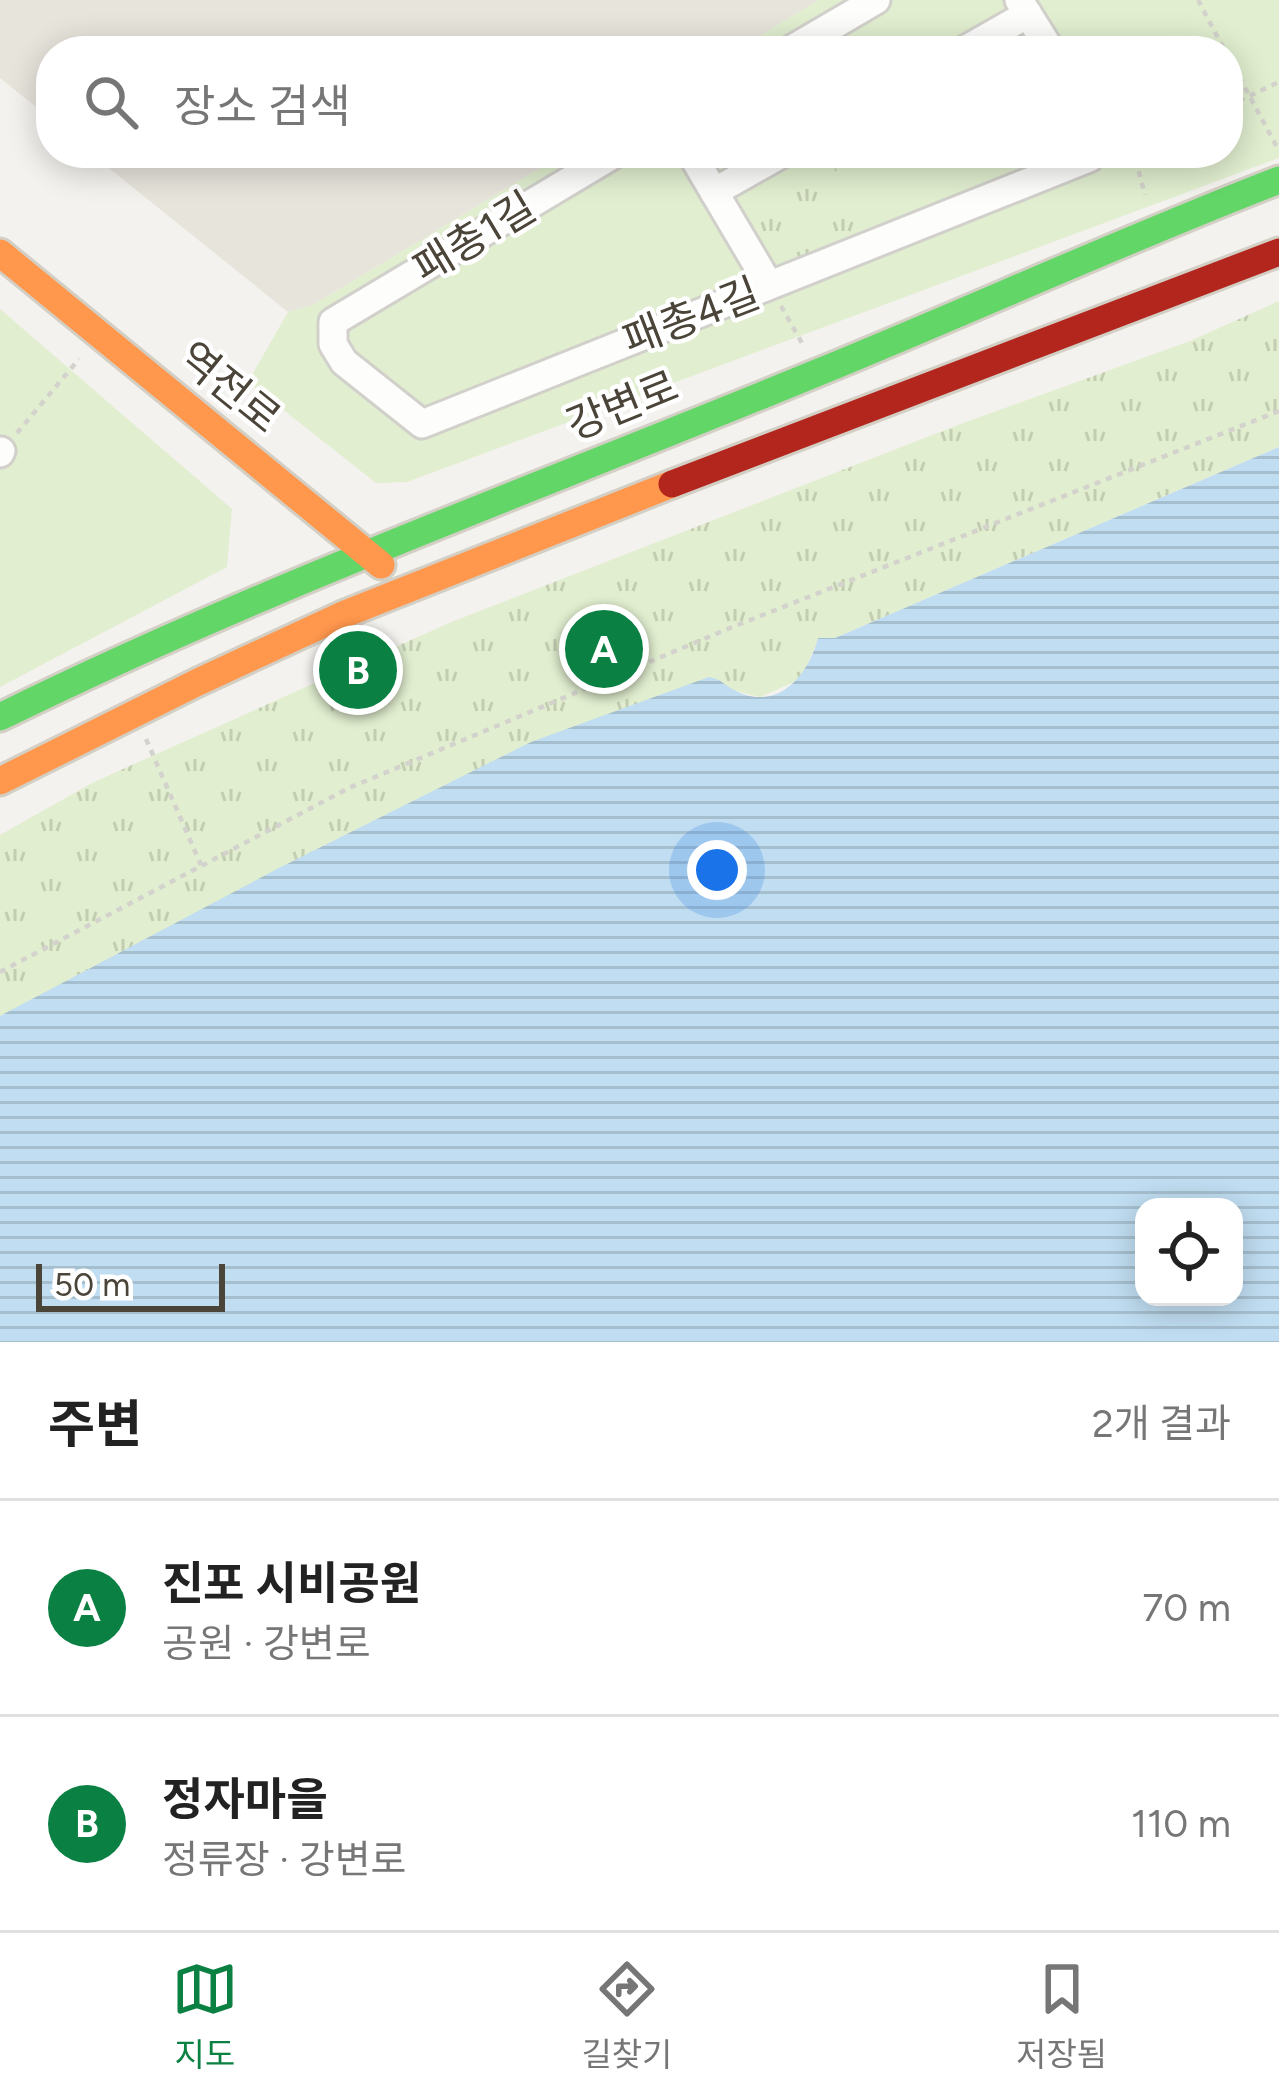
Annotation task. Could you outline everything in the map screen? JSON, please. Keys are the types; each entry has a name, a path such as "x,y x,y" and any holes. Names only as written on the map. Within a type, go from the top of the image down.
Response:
{"street":[{"path":"815,36 876,0"},
{"path":"983,36 1023,7 1041,36"},
{"name":"패총1길","path":"333,322 591,168"},
{"path":"700,168 770,285"},
{"path":"714,192 757,168"},
{"name":"패총4길","path":"333,322 333,344 344,362 422,424 1064,168"},
{"name":"강변로","path":"0,717 146,645 367,551 819,372 1154,228 1279,180"},
{"path":"0,781 134,712 407,588 1279,252"},
{"name":"역전로","path":"0,253 407,588"}],"path":[{"path":"1198,0 1218,36"},
{"path":"1243,98 1279,82"},
{"path":"1243,84 1279,151"},
{"path":"1138,168 1154,228"},
{"path":"770,285 819,372"},
{"path":"1,452 99,335"},
{"path":"0,972 368,779 730,628 1279,411"},
{"path":"134,712 201,865"}],"shaded area":[{"path":"0,0 819,0 760,36 36,36 36,107 0,78"},
{"path":"109,168 540,168 313,305 288,312"}],"green space":[{"path":"819,0 1279,0 1279,158 407,482 376,483 248,382 288,312 313,305 540,168 1243,168 1243,36 760,36"},
{"path":"789,168 835,168 870,230 793,265 774,258 744,211 752,189"},
{"path":"1279,301 1279,447 835,638 819,638 801,679 760,697 736,691 466,775 0,1016 0,835 94,782 449,623 958,425 1190,341"},
{"path":"0,309 232,509 227,567 0,687"}],"water":[{"path":"1279,447 1279,1342 0,1342 0,1016 277,869 531,742 709,677 750,696 777,694 799,677 818,638 835,638"}],"traffic: fast":[{"path":"0,717 304,580 1279,180"}],"traffic: slow":[{"path":"0,253 381,565"},
{"path":"0,781 345,614 672,484"}],"traffic: jam":[{"path":"672,484 1279,252"}],"place":[{"name":"진포 시비공원","path":"604,649"},
{"name":"정자마을","path":"358,670"}]}
